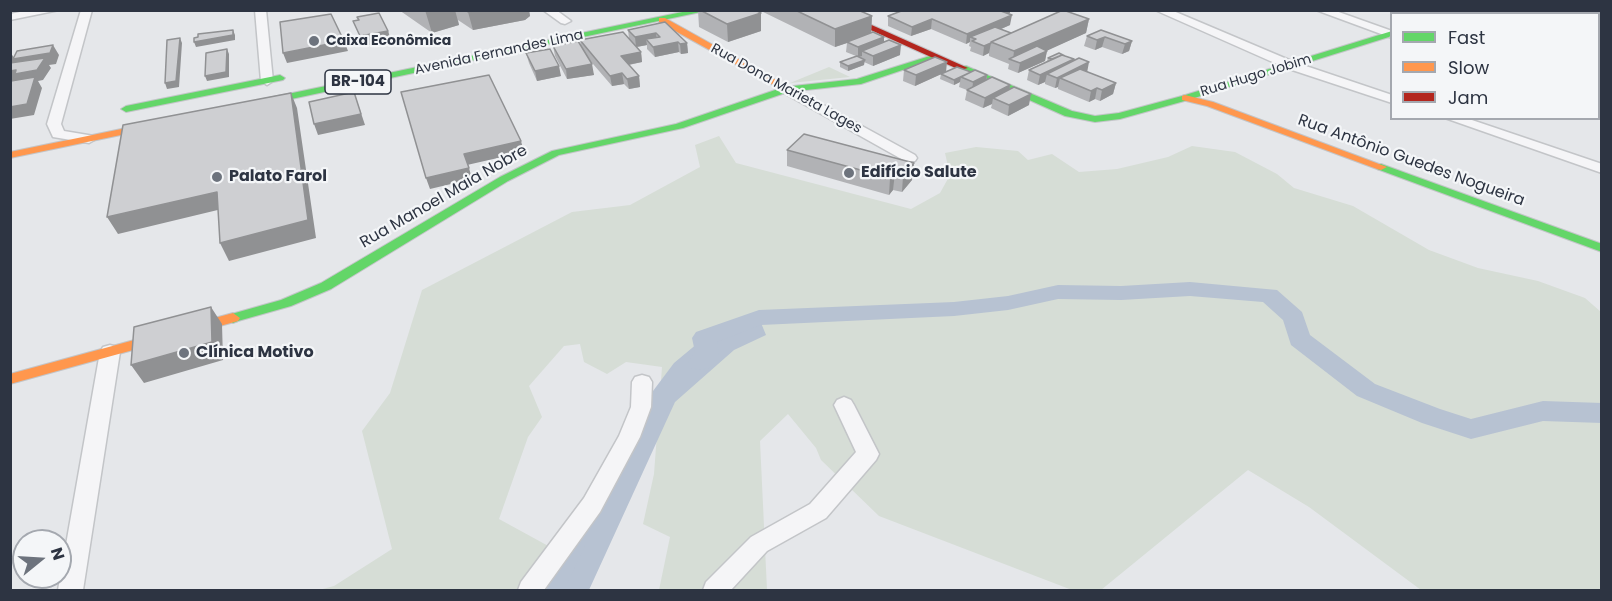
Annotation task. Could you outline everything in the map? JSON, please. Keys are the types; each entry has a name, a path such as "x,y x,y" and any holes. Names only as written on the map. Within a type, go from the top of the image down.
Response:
{"main road":[{"name":"Avenida Fernandes Lima","path":"239,107 706,10"},
{"name":"Rua Hugo Jobim","path":"830,10 1069,114 1095,119 1120,116 1185,98 1390,34"},
{"name":"Avenida Fernandes Lima","path":"545,25 570,20"},
{"name":"Rua Dona Marieta Lages","path":"662,20 787,89"},
{"name":"Rua Manoel Maia Nobre","path":"10,379 238,318 306,294 390,249 504,179 556,153 679,126 787,89 826,87 871,78 936,57"},
{"path":"113,112 290,76"},
{"path":"811,104 817,94 826,87"},
{"name":"Rua Antônio Guedes Nogueira","path":"1200,93 1210,104"},
{"name":"Rua Antônio Guedes Nogueira","path":"1185,98 1210,104 1602,248"},
{"path":"10,155 182,119"}],"street":[{"path":"10,17 54,10"},
{"path":"87,10 55,124 58,134 89,139"},
{"path":"260,10 267,81"},
{"path":"548,10 570,20"},
{"path":"1160,10 1290,65 1390,98"},
{"path":"1321,10 1390,34"},
{"name":"Rua Dona Marieta Lages","path":"787,89 910,158"},
{"path":"1457,120 1602,169"},
{"path":"70,591 110,352"},
{"path":"530,591 592,506 629,437 641,407 642,382"},
{"path":"714,591 759,544 818,511 868,454 844,405"}],"shaded area":[{"path":"829,67 850,77 790,83"},
{"path":"719,136 736,163 911,209 940,193 950,175 945,153 976,147 1018,151 1028,160 1052,154 1079,172 1117,169 1168,157 1192,146 1235,152 1277,174 1294,188 1353,206 1429,250 1478,268 1538,281 1585,298 1601,312 1601,590 1421,590 1309,507 1248,470 1101,590 1072,590 879,516 821,460 816,448 788,414 760,441 767,590 659,590 670,537 643,524 654,474 662,367 626,362 607,374 584,362 580,344 564,346 529,386 542,417 528,437 499,519 552,548 520,590 319,590 334,586 392,549 362,431 390,393 422,290 572,212 630,205 700,167 695,145"}],"water":[{"path":"759,318 766,335 734,350 675,402 589,590 549,590 642,414 641,407 674,363 704,338"}],"building":[{"path":"700,10 755,10 761,13 727,24"},
{"path":"795,10 858,10 872,16 835,29"},
{"path":"904,10 998,10 1012,15 967,34 932,19 912,27 888,16"},
{"path":"1063,10 1089,19 1014,51 991,42"},
{"path":"379,13 388,31 360,36 353,21 359,20 357,17"},
{"name":"Caixa Econômica","path":"331,14 344,41 283,53 280,22"},
{"path":"665,22 687,43 678,42 653,47 646,39 660,37 656,33 635,37 628,30"},
{"path":"995,27 1011,33 984,46 972,41 976,39 970,37"},
{"path":"233,30 233,35 194,42 198,34"},
{"path":"1101,30 1132,41 1125,44 1105,37 1097,40 1087,36"},
{"path":"623,32 641,52 621,56 639,76 627,79 622,73 610,76 580,40"},
{"path":"873,32 884,37 858,47 847,42"},
{"path":"180,38 176,81 165,83 167,40"},
{"path":"889,40 901,45 873,56 862,51"},
{"path":"578,41 592,64 566,69 553,46"},
{"path":"53,45 50,53 13,59 17,51"},
{"path":"1037,46 1047,51 1020,63 1009,59"},
{"path":"227,49 226,72 205,76 206,53"},
{"path":"550,49 559,66 535,71 526,53"},
{"path":"1059,53 1065,56 1048,58"},
{"path":"1062,55 1074,59 1040,75 1029,70"},
{"path":"857,56 865,60 848,66 840,62"},
{"path":"935,57 947,62 916,75 904,70"},
{"path":"45,58 37,70 15,74 16,70 10,71 10,63"},
{"path":"1079,58 1089,62 1057,78 1047,74"},
{"path":"957,67 971,72 954,80 941,74"},
{"path":"1080,69 1116,83 1102,90 1097,88 1091,91 1060,78"},
{"path":"975,70 987,75 973,82 961,77"},
{"path":"489,75 521,141 464,154 469,168 426,178 401,92"},
{"path":"35,77 27,104 10,107 11,81"},
{"path":"992,77 1010,85 985,98 967,90"},
{"path":"1014,87 1031,94 1009,105 993,98"},
{"path":"354,92 361,114 314,124 309,102"},
{"name":"Palato Farol","path":"291,93 308,220 220,243 217,192 107,217 123,125"},
{"path":"804,134 914,163 903,176 895,173 890,178 787,150"},
{"path":"211,307 212,342 131,365 134,327"}],"waterway":[{"path":"700,362 707,354 704,338 759,318 954,309 1008,303 1058,292 1121,293 1190,289 1269,295 1294,317 1299,339 1366,390 1471,429 1543,411 1602,413"},
{"path":"548,590 570,546"}],"traffic: fast":[{"path":"249,105 706,10"},
{"path":"1519,10 1524,12"},
{"path":"963,68 1069,114 1095,119 1120,116 1185,98 1390,34"},
{"path":"233,318 286,303 326,286 504,179 556,153 679,126 787,89 858,82 936,57"},
{"path":"126,109 280,78"},
{"path":"1381,167 1602,248"}],"traffic: slow":[{"path":"662,20 787,89"},
{"path":"1185,98 1210,104 1381,167"},
{"path":"10,155 165,123"},
{"path":"10,379 233,318"}],"traffic: jam":[{"path":"830,10 963,68"},
{"path":"1460,12 1465,10"}],"place":[{"name":"Caixa Econômica","path":"314,41"},
{"name":"Edifício Salute","path":"849,173"},
{"name":"Palato Farol","path":"217,177"},
{"name":"Clínica Motivo","path":"184,353"}]}
